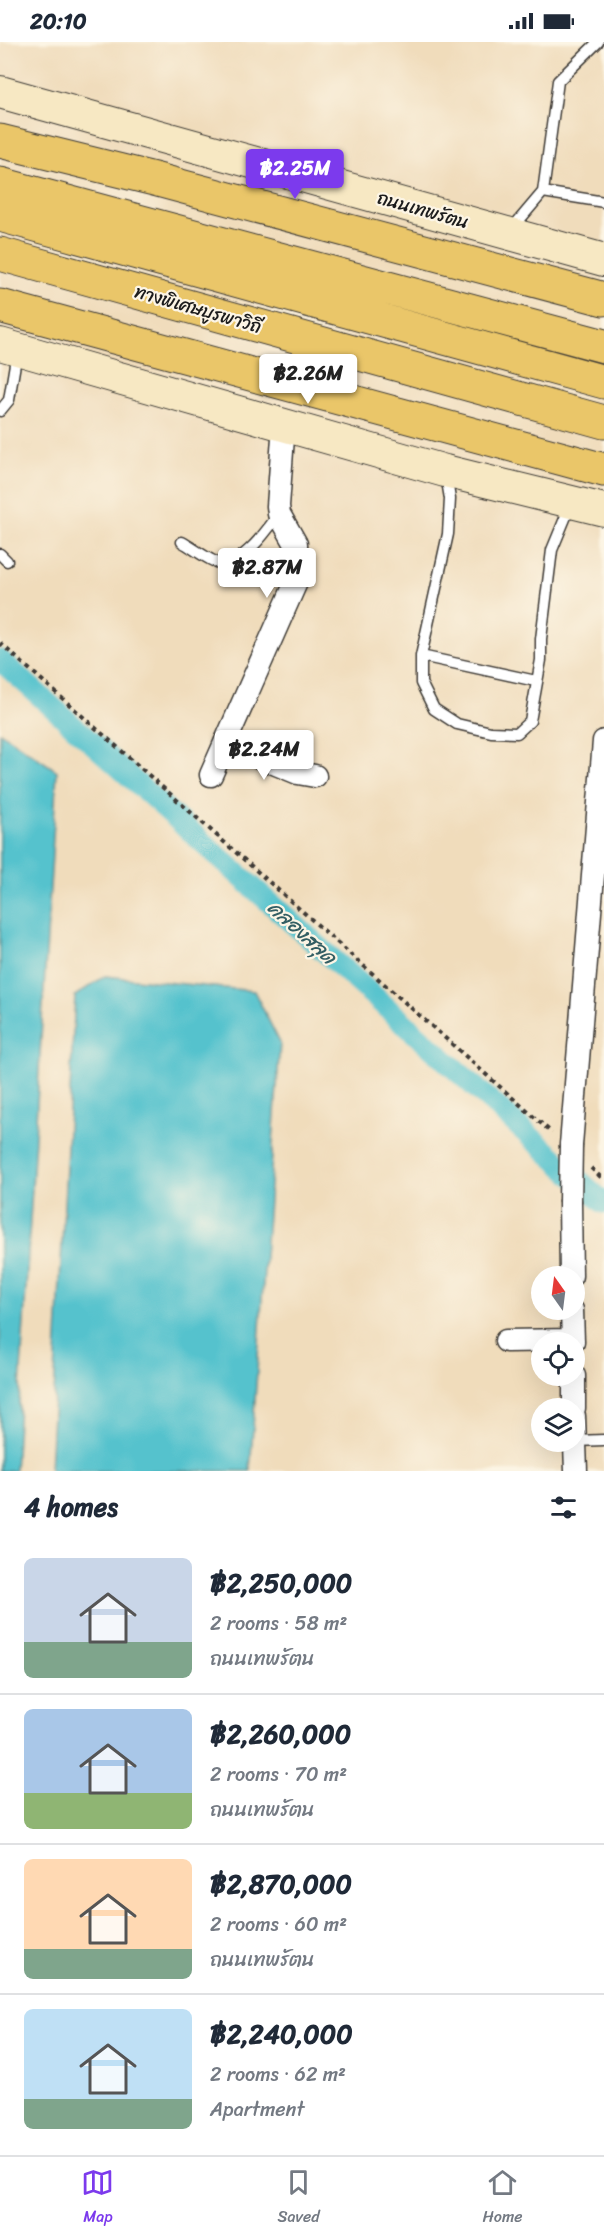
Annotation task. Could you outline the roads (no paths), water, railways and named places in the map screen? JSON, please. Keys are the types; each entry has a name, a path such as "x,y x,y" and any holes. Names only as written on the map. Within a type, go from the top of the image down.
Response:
{"highway":[{"path":"0,141 154,179 604,299"},
{"path":"0,184 604,346"},
{"name":"ทางพิเศษบูรพาวิถี","path":"0,215 604,382"},
{"name":"ทางพิเศษบูรพาวิถี","path":"0,254 604,422"},
{"path":"0,277 604,444"},
{"path":"0,306 604,470"}],"main road":[{"name":"ถนนเทพรัตน","path":"0,92 604,260"},
{"path":"9,347 445,471 604,510"}],"street":[{"path":"211,775 297,580 296,544 279,514 278,506 284,424"},
{"path":"571,1266 566,1143 604,741"},
{"path":"225,742 297,772 315,776"},
{"path":"506,1341 531,1341"},
{"path":"575,1452 576,1471"}],"lane":[{"path":"508,233 543,192 558,81 598,42"},
{"path":"543,192 604,202"},
{"path":"0,411 9,400 9,347"},
{"path":"445,471 450,499 448,534 421,656 421,683 434,709 457,724 490,732 517,733 530,722 541,660 541,639 552,550 572,501"},
{"path":"182,542 219,563 230,563 245,554 268,531 279,514"},
{"path":"421,656 536,681"},
{"path":"585,1441 604,1440"}],"water":[{"path":"0,732 57,771 15,1471 0,1471"},
{"path":"105,976 254,991 280,1043 250,1471 50,1471 75,996"}],"waterway":[{"name":"คลองสลุด","path":"0,660 604,1203"}]}
